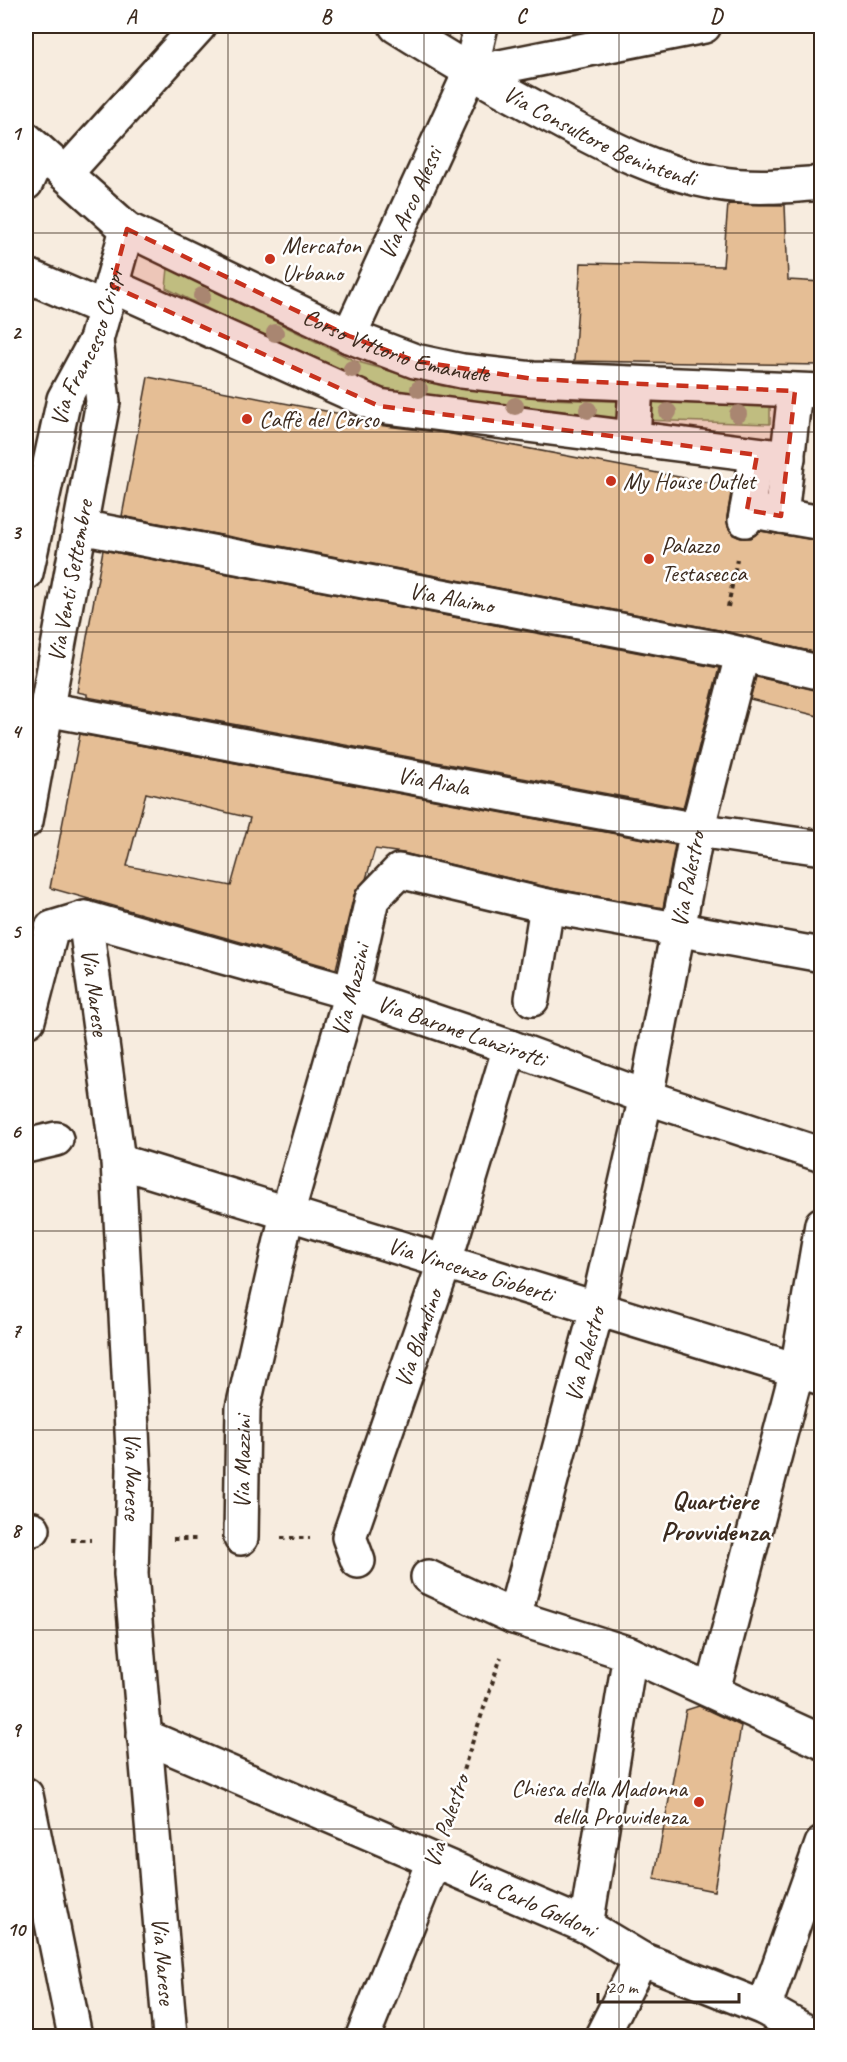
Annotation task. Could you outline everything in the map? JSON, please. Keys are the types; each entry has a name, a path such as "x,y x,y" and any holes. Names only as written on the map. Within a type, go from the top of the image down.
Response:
{"street":[{"path":"65,174 199,26"},
{"name":"Via Consultore Benintendi","path":"396,26 470,73 631,159 669,173 719,184 767,187 822,183"},
{"name":"Via Arco Alessi","path":"305,372 340,331 470,73 481,26"},
{"path":"470,73 704,26"},
{"path":"26,183 33,146"},
{"name":"Corso Vittorio Emanuele","path":"33,146 128,229 340,331 415,361 462,371 533,379 808,391"},
{"name":"Via Francesco Crispi","path":"26,573 36,472 63,399 96,340 128,229"},
{"name":"Corso Vittorio Emanuele","path":"26,275 109,297 305,372 379,406 772,457"},
{"name":"Via Venti Settembre","path":"26,821 103,402 96,340"},
{"path":"456,416 462,371"},
{"path":"633,440 636,384"},
{"path":"808,391 772,457 746,515 781,516 822,523"},
{"path":"772,457 781,516"},
{"name":"Via Alaimo","path":"80,527 731,653 822,673"},
{"name":"Via Palestro","path":"514,1617 597,1309 646,1097 731,653"},
{"name":"Via Aiala","path":"46,709 697,830 822,848"},
{"name":"Via Mazzini","path":"242,1538 243,1408 287,1214 351,993 372,899 399,871 547,906 822,956"},
{"path":"532,999 547,906"},
{"path":"26,1021 52,928 85,918"},
{"name":"Via Barone Lanzirotti","path":"85,918 351,993 510,1047 646,1097 822,1155"},
{"name":"Via Narese","path":"85,918 118,1161 134,1469 130,1574 170,2037"},
{"name":"Via Blandino","path":"353,1549 445,1261 510,1047"},
{"name":"Via Vincenzo Gioberti","path":"118,1161 809,1374"},
{"path":"713,1690 809,1374 822,1224"},
{"path":"428,1577 514,1617 630,1654 713,1690 822,1742"},
{"path":"586,1926 630,1654"},
{"name":"Via Carlo Goldoni","path":"144,1736 586,1926 641,1959 764,2008 814,2037"},
{"path":"26,1795 75,2037"},
{"path":"764,2008 822,1844"},
{"name":"Via Palestro","path":"363,2037 433,1862"},
{"path":"602,2037 641,1959"}],"path":[{"path":"731,653 746,515"},
{"path":"66,1540 242,1538 353,1549"},
{"name":"Via Palestro","path":"433,1862 514,1617"}],"highlighted area":[{"path":"127,229 349,336 415,361 533,379 795,391 781,516 747,510 757,455 379,406 112,286"}],"green space":[{"path":"168,268 355,361 442,386 545,399 770,406 770,424 543,417 438,403 348,378 166,288"}],"building":[{"path":"728,204 785,205 788,280 822,282 822,365 574,361 581,263 723,266"},
{"path":"148,377 357,417 377,425 446,433 732,487 727,517 728,527 733,535 751,538 760,531 822,541 822,654 724,631 122,516"},
{"path":"103,550 719,668 683,808 87,697 87,694 77,692"},
{"path":"756,677 822,691 822,717 750,699"},
{"path":"80,734 675,845 663,908 551,888 403,853 375,849 366,879 354,895 336,969 50,888","holes":["146,793 250,818 231,886 127,866"]},
{"name":"Chiesa della Madonna della Provvidenza","path":"699,1706 741,1726 714,1891 654,1879 686,1710"}],"place":[{"name":"Mercaton Urbano","path":"270,259"},
{"name":"Caffè del Corso","path":"247,419"},
{"name":"My House Outlet","path":"611,481"},
{"name":"Palazzo Testasecca","path":"649,559"},
{"name":"Chiesa della Madonna della Provvidenza","path":"699,1802"}],"district":[{"name":"Quartiere Provvidenza","path":"715,1516"}]}
